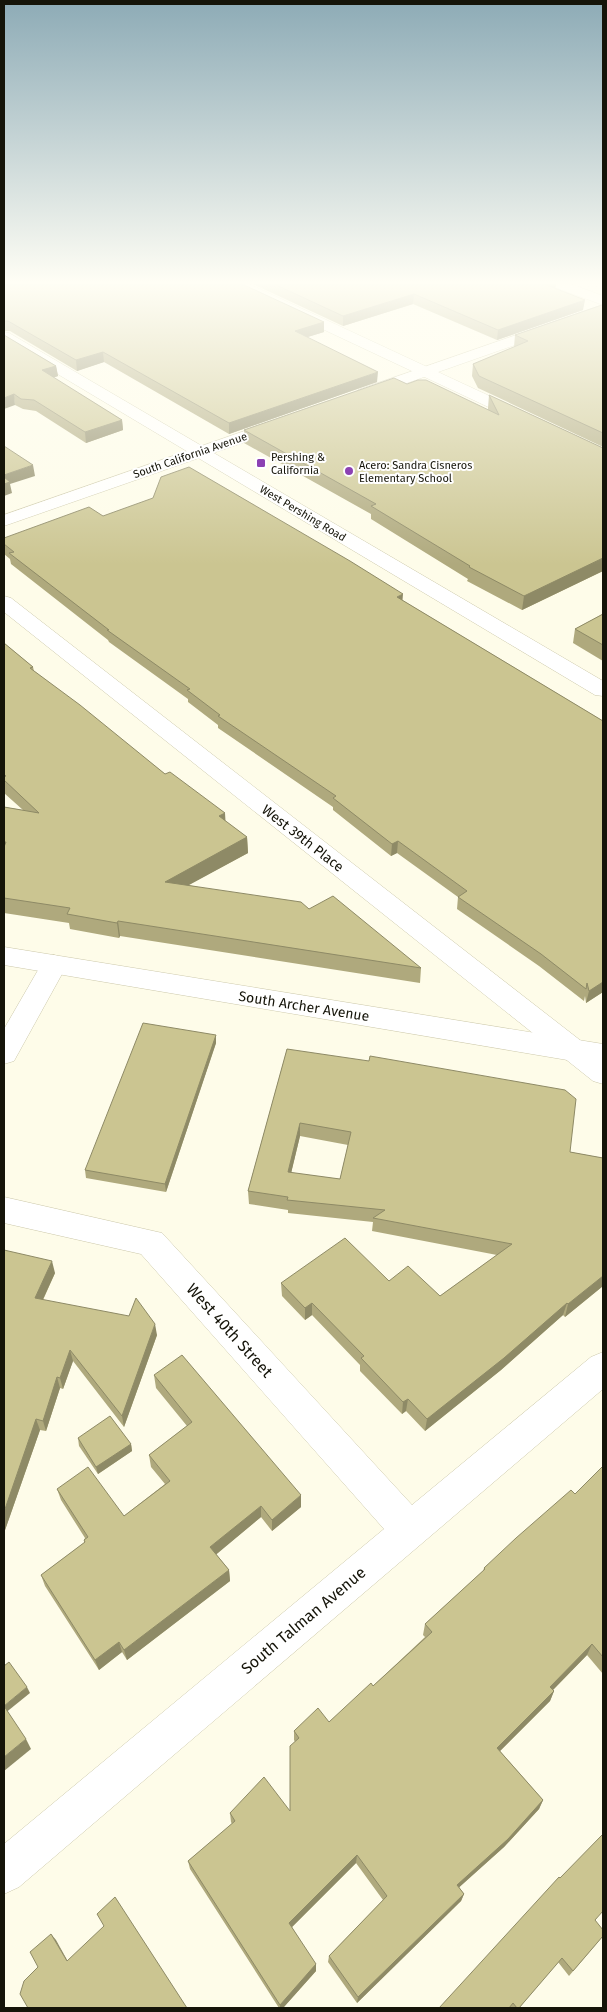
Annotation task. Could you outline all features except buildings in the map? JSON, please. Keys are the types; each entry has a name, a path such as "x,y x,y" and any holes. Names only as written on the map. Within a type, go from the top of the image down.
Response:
{"street":[{"name":"West Pershing Road","path":"75,378 603,690"},
{"path":"346,400 409,378"},
{"path":"439,378 538,424"},
{"name":"South California Avenue","path":"4,521 294,418"},
{"name":"West 39th Place","path":"4,602 513,1003 590,1053 603,1073"},
{"name":"South Archer Avenue","path":"4,956 590,1053"},
{"path":"4,1053 54,965"},
{"name":"West 40th Street","path":"4,1210 151,1242 410,1530"},
{"name":"South Talman Avenue","path":"4,1872 603,1368"}],"place":[{"name":"Pershing & California","path":"261,463"},
{"name":"Acero: Sandra Cisneros Elementary School","path":"349,471"}]}
